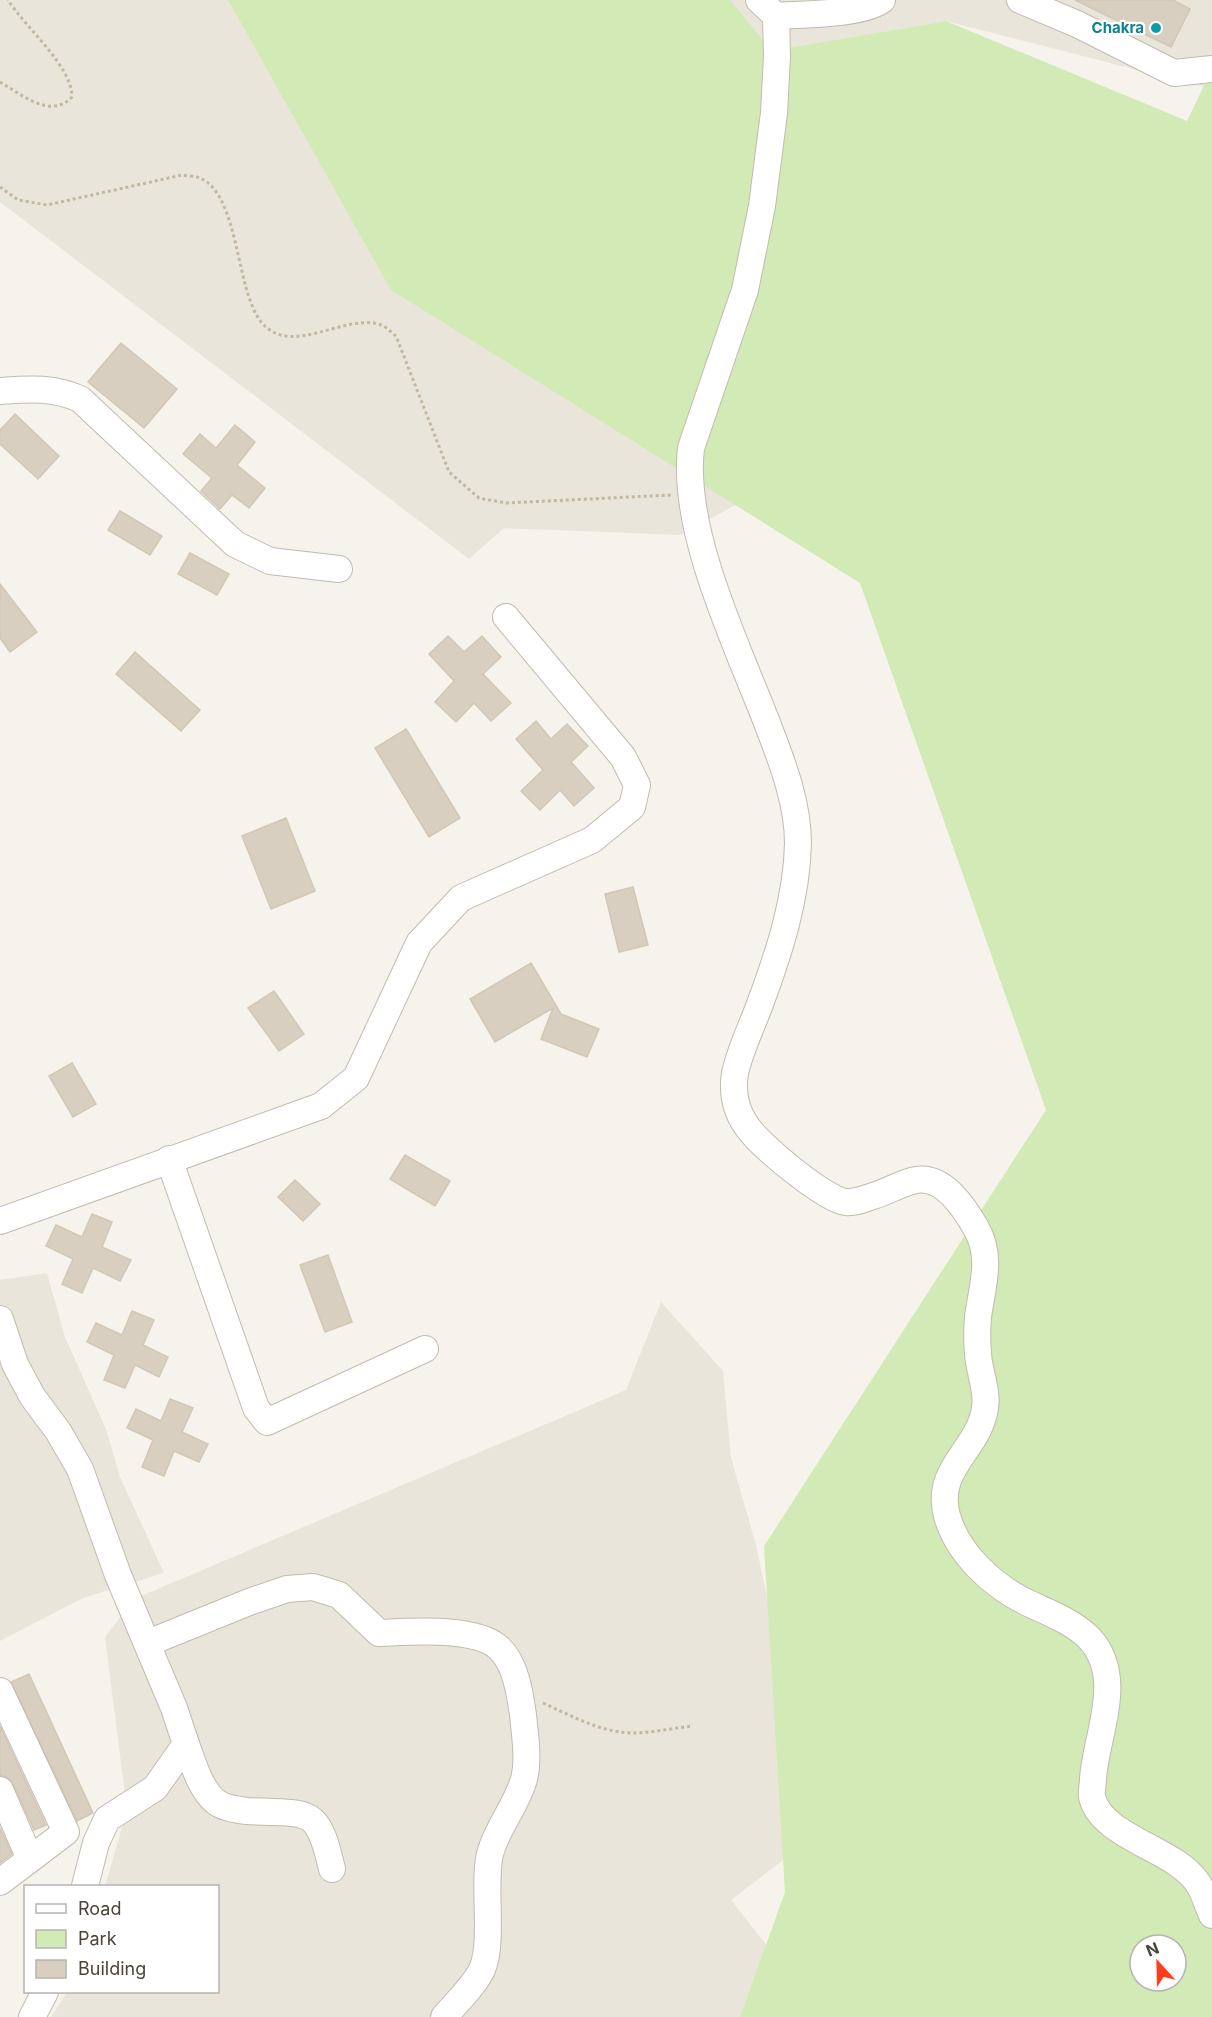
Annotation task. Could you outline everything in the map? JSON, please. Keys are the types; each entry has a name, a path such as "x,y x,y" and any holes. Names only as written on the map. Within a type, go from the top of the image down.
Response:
{"street":[{"path":"882,0 875,5 858,9 767,8 777,57 774,113 762,206 745,290 691,448 689,468 691,494 714,582 778,751 795,806 798,843 790,908 768,984 735,1072 734,1100 746,1126 780,1162 839,1201 852,1202 919,1179 942,1185 979,1232 986,1262 985,1289 978,1318 978,1357 986,1405 978,1432 953,1465 944,1491 947,1517 960,1543 987,1578 1021,1600 1058,1617 1090,1639 1105,1666 1109,1692 1094,1759 1092,1797 1104,1819 1184,1869 1197,1881 1212,1915"},
{"path":"1020,0 1077,24 1174,73 1212,69"},
{"path":"0,392 40,387 60,390 80,399 235,544 270,561 339,569"},
{"path":"0,1221 321,1106 356,1078 418,943 460,898 592,840 632,807 636,785 623,757 506,617"},
{"path":"169,1159 256,1408 267,1422 425,1349"},
{"path":"0,1319 15,1364 32,1396 58,1431 80,1469 118,1575 148,1643 186,1744 207,1792 217,1803 236,1810 306,1815 317,1822 324,1834 332,1869"},
{"path":"148,1643 268,1595 287,1589 312,1587 339,1595 379,1633 432,1632 476,1637 498,1647 508,1661 520,1691 526,1744 524,1779 490,1853 486,1890 489,1932 481,1973 444,2017"},
{"path":"0,1691 66,1832 1,1879"},
{"path":"86,1885 96,1843 107,1819 155,1788 186,1744"},
{"path":"0,1790 30,1859"},
{"path":"32,2017 44,1993"}],"path":[{"path":"0,82 38,104 54,108 65,104 72,97 72,85 63,69 21,20 8,0"},
{"path":"0,187 18,200 47,205 182,175 200,178 213,188 225,208 253,308 262,323 274,332 292,337 365,323 382,325 396,336 449,472 479,498 506,502 691,494"},
{"path":"520,1691 588,1724 612,1730 633,1733 693,1726"}],"shaded area":[{"path":"0,0 1212,0 1212,89 946,21 838,40 778,482 680,535 504,528 469,559 0,202"},
{"path":"47,1273 65,1337 106,1429 120,1477 164,1573 83,1598 0,1641 0,1280"},
{"path":"661,1302 723,1371 731,1458 756,1545 789,1702 795,1851 731,1900 787,1971 748,2017 51,2017 66,1993 219,1993 219,1885 105,1885 127,1810 105,1637 134,1599 626,1390"}],"green space":[{"path":"228,0 730,0 772,51 946,21 1187,121 1212,69 1212,2017 740,2017 785,1892 764,1546 1046,1110 860,583 391,290"}],"building":[{"name":"Chakra","path":"1075,0 1173,0 1190,9 1171,47"},
{"path":"121,343 177,389 144,428 88,382"},
{"path":"15,414 59,456 38,479 0,444 0,430"},
{"path":"235,425 255,442 237,465 265,488 249,508 232,495 220,509 201,491 212,478 183,454 200,434 216,448"},
{"path":"120,511 162,536 150,555 108,530"},
{"path":"190,553 229,574 217,595 178,574"},
{"path":"0,584 37,632 10,652 0,638"},
{"path":"448,636 464,652 482,636 501,657 483,674 511,703 491,721 474,703 456,722 435,702 454,681 429,654"},
{"path":"135,652 200,710 181,731 116,674"},
{"path":"536,721 551,739 567,724 588,746 571,762 594,788 574,806 560,790 540,810 521,791 543,770 516,739"},
{"path":"406,729 460,818 429,837 375,748"},
{"path":"286,818 315,891 271,909 242,836"},
{"path":"633,887 648,945 619,952 605,894"},
{"path":"531,963 561,1014 599,1029 587,1057 541,1039 553,1008 495,1042 470,999"},
{"path":"274,991 304,1034 279,1051 248,1008"},
{"path":"72,1063 96,1104 73,1117 49,1076"},
{"path":"405,1155 450,1181 435,1206 390,1179"},
{"path":"295,1180 320,1204 303,1221 278,1197"},
{"path":"92,1214 112,1222 102,1247 131,1260 120,1281 93,1268 82,1293 62,1284 73,1259 46,1246 56,1225 82,1237"},
{"path":"328,1255 352,1322 325,1332 300,1265"},
{"path":"132,1311 154,1320 143,1345 168,1357 159,1377 135,1365 125,1388 104,1380 114,1355 87,1342 96,1323 122,1335"},
{"path":"170,1399 193,1408 182,1432 208,1444 199,1462 174,1451 164,1476 142,1467 153,1440 127,1428 136,1409 161,1421"},
{"path":"29,1674 93,1813 77,1821 11,1682"},
{"path":"0,1726 46,1825 34,1830 13,1784 8,1778 0,1775"},
{"path":"0,1828 12,1854 0,1863"}],"place":[{"name":"Chakra","path":"1156,28"}]}
